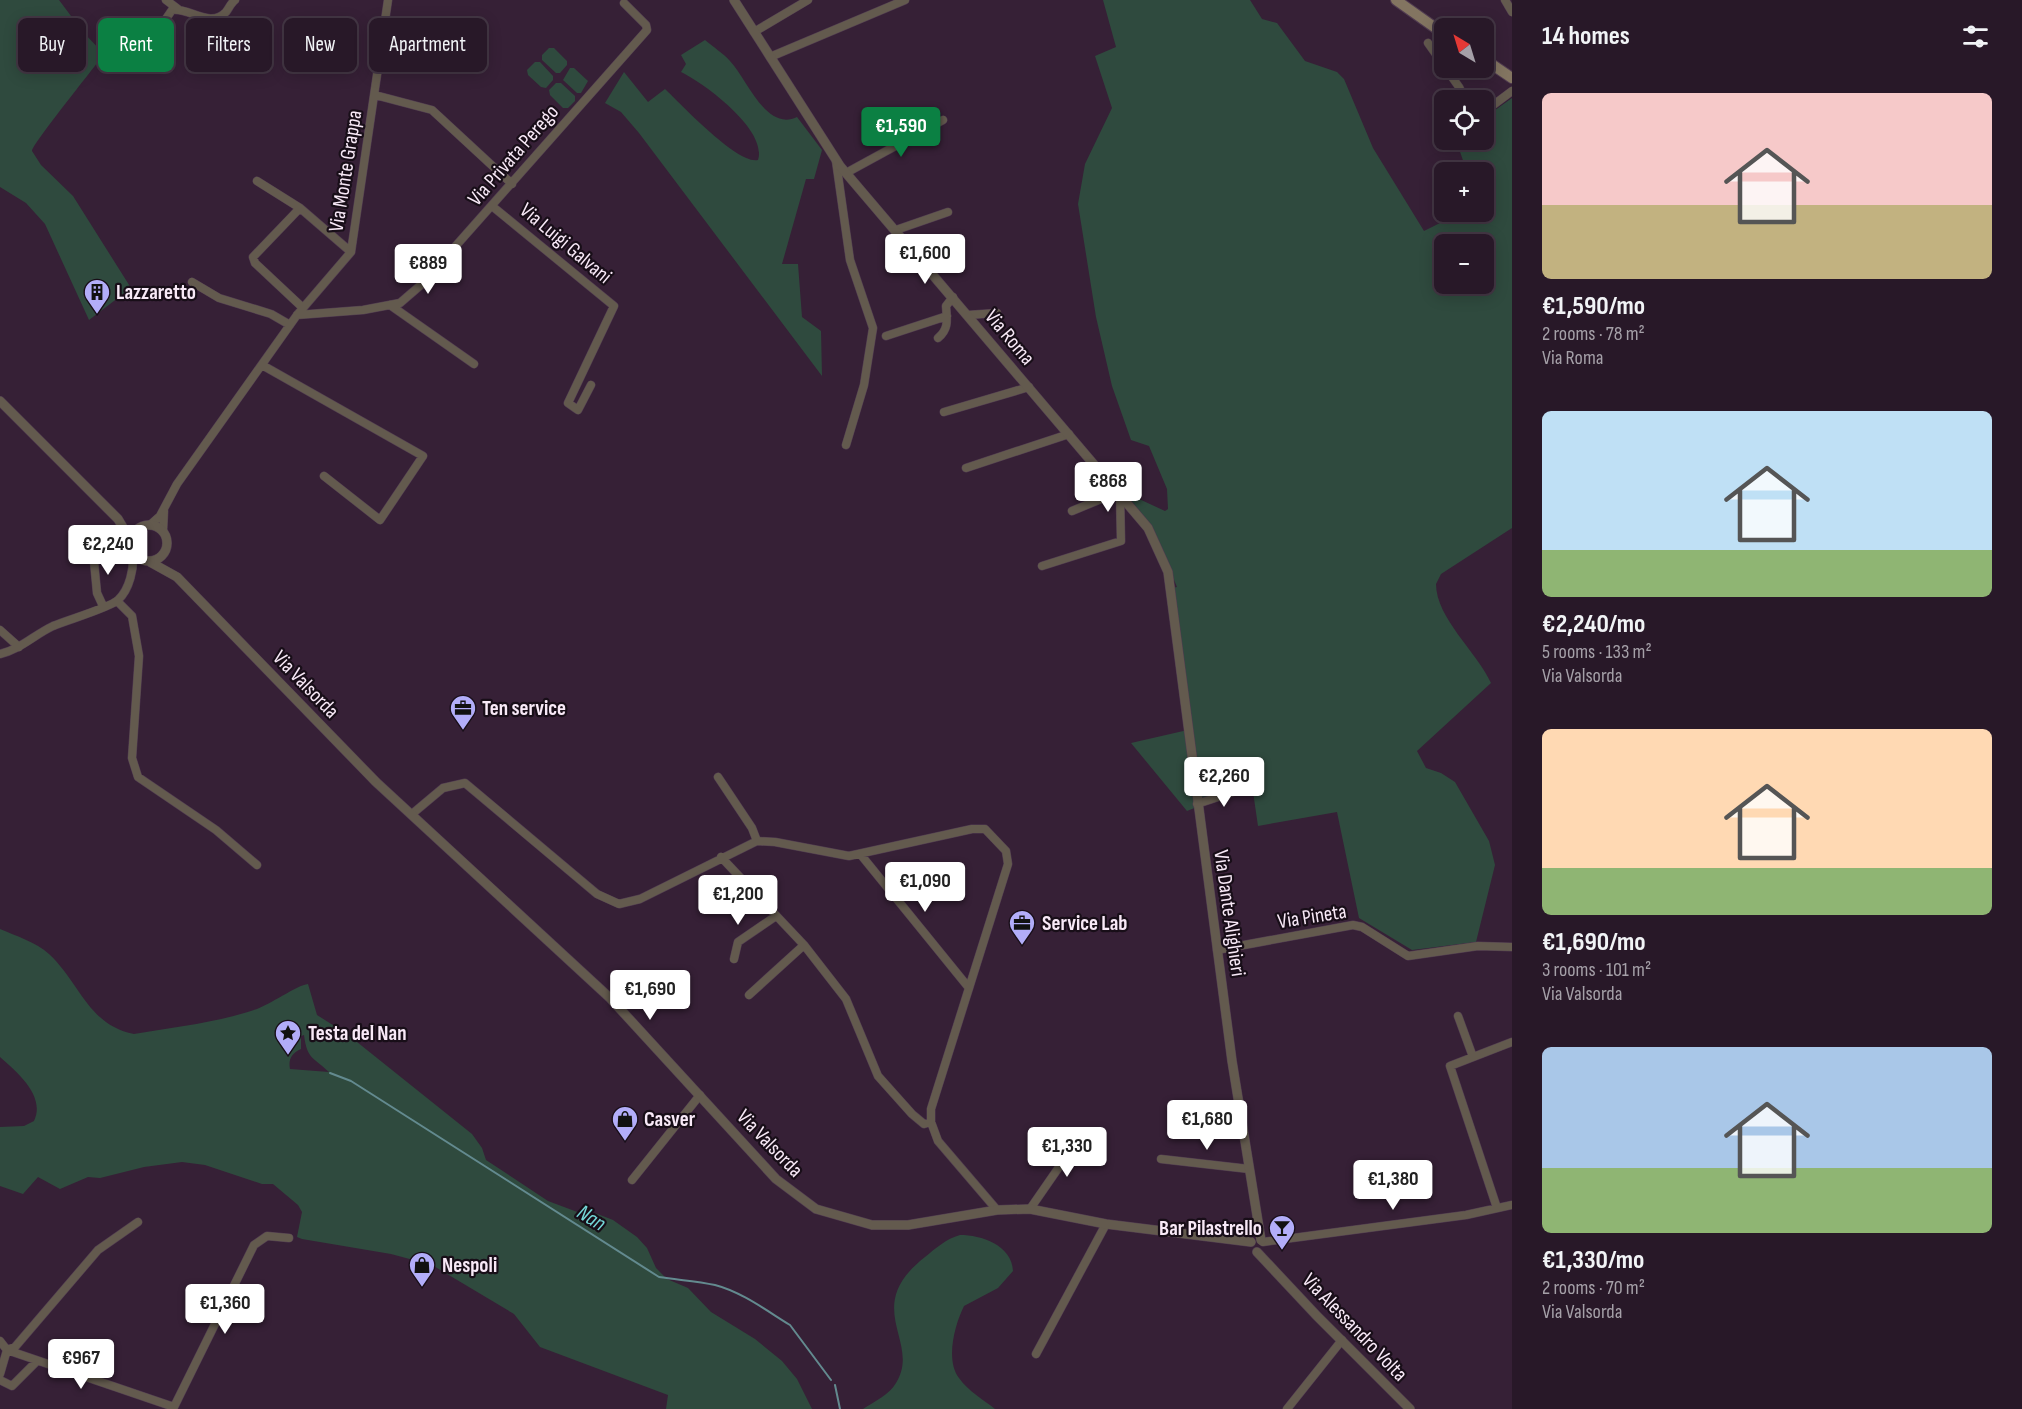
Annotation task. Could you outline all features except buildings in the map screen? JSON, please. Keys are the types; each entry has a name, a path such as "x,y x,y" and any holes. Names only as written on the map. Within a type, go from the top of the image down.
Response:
{"main road":[{"path":"1396,0 1434,27"},
{"path":"1494,66 1512,78"}],"street":[{"path":"166,0 178,9 202,18 225,13 235,0"},
{"name":"Via Monte Grappa","path":"163,531 164,510 174,488 297,315 351,252 388,0"},
{"name":"Via Roma","path":"734,0 846,173 1119,493 1156,543"},
{"path":"754,32 808,0"},
{"path":"770,57 905,0"},
{"path":"1505,0 1512,12"},
{"name":"Via Privata Perego","path":"297,315 400,303 422,284 647,30 646,25 624,3"},
{"path":"165,18 169,12 178,9"},
{"path":"1428,43 1460,90"},
{"path":"1494,104 1512,91"},
{"path":"375,95 432,110 512,184"},
{"path":"846,173 943,120"},
{"path":"836,160 850,260 873,328 864,385 846,446"},
{"path":"256,181 300,208 351,252"},
{"name":"Via Luigi Galvani","path":"492,206 614,306 568,403 578,410 591,384"},
{"path":"300,208 253,261 303,308"},
{"path":"896,230 948,212"},
{"path":"192,282 219,298 271,314 290,325"},
{"path":"938,338 948,325 946,306 953,297"},
{"path":"390,305 474,364"},
{"path":"968,315 997,313"},
{"path":"886,336 947,316"},
{"path":"261,365 423,456 380,520 324,476"},
{"name":"Via Roma","path":"944,412 1029,387"},
{"path":"0,401 118,519 130,541 133,553 132,573 127,588 117,601 50,627 19,648 0,654"},
{"path":"966,468 1069,434"},
{"path":"1042,566 1121,541 1119,493 1072,511"},
{"name":"Via Monte Grappa","path":"145,526 164,510"},
{"path":"118,519 163,531 167,549 160,558 140,564 132,573"},
{"path":"130,541 145,526"},
{"name":"Via Dante Alighieri","path":"1156,543 1168,572 1217,950 1258,1217 1258,1245"},
{"name":"Via Valsorda","path":"167,549 177,577"},
{"path":"93,551 97,593 103,606"},
{"path":"133,553 142,561 149,562"},
{"path":"93,566 102,562"},
{"name":"Via Valsorda","path":"149,562 177,577 376,782 610,998 776,1179 816,1209 872,1225 908,1225 997,1210 1030,1209 1106,1224 1258,1245"},
{"path":"117,601 132,616 139,656 132,758 138,777 216,830 257,865"},
{"path":"0,630 19,648"},
{"path":"718,777 752,828 758,841"},
{"path":"412,814 443,788 465,783 597,894 618,904 640,899 721,857 758,841 776,842 849,856 972,829 985,829 1006,851 1008,864 931,1109 931,1122 938,1141 997,1210"},
{"path":"1197,804 1242,789"},
{"path":"861,855 969,988"},
{"path":"721,857 804,945 846,999 878,1076 912,1114 924,1124 931,1122"},
{"path":"734,959 738,942 776,916"},
{"name":"Via Pineta","path":"1217,950 1353,925 1362,927 1408,956 1478,946 1512,947"},
{"path":"749,995 804,945"},
{"path":"1458,1016 1473,1057"},
{"path":"1497,1208 1450,1066 1512,1042"},
{"path":"632,1180 700,1095"},
{"path":"1030,1209 1066,1157 1089,1135"},
{"path":"1161,1159 1249,1169"},
{"path":"1258,1245 1278,1239 1512,1205"},
{"path":"7,1350 15,1347 98,1250 138,1221"},
{"path":"1036,1354 1106,1224"},
{"path":"0,1341 7,1350 36,1362 174,1407 254,1245 267,1236 289,1238"},
{"name":"Via Alessandro Volta","path":"1258,1245 1276,1270 1410,1409"},
{"path":"1287,1409 1342,1340"},
{"path":"0,1374 7,1350"},
{"path":"0,1380 12,1386 36,1362"}],"green space":[{"path":"0,0 59,0 72,18 18,18 18,72 86,72 86,35 98,48 98,62 32,151 41,165 73,196 131,288 89,320 45,224 26,203 0,187"},
{"path":"1103,0 1250,0 1262,19 1277,23 1305,61 1337,72 1344,79 1373,148 1424,231 1442,222 1494,222 1494,162 1464,162 1459,150 1494,150 1494,111 1512,98 1512,528 1441,574 1436,584 1438,597 1450,622 1491,683 1417,751 1426,768 1441,773 1455,782 1489,841 1495,865 1476,942 1412,950 1359,918 1337,812 1258,826 1252,785 1187,811 1131,743 1192,729 1171,588 1177,587 1151,525 1124,492 1165,511 1168,509 1167,489 1149,446 1131,440 1112,386 1096,317 1078,204 1085,164 1112,108 1095,56 1116,47"},
{"path":"705,40 730,61 767,111 786,120 797,117 822,150 814,179 806,179 782,264 798,264 802,317 821,331 822,376 639,133 621,112 605,103 624,72 648,102 665,89 724,144 749,159 758,160 759,148 744,122 718,97 681,72 686,64 681,55"},
{"path":"549,48 554,48 567,61 567,65 560,73 556,73 542,60 542,55"},
{"path":"535,62 540,62 553,76 553,80 546,88 541,87 528,75 527,70"},
{"path":"570,68 574,68 588,81 581,93 577,93 563,80"},
{"path":"556,83 561,83 575,96 575,101 568,108 563,108 550,95 549,90"},
{"path":"0,929 44,950 60,965 95,1012 118,1029 134,1034 239,1014 260,1007 308,984 317,1015 347,1034 472,1134 482,1148 486,1160 548,1201 580,1213 595,1213 613,1220 637,1237 647,1248 656,1268 667,1279 688,1288 711,1312 755,1339 782,1361 797,1379 812,1409 666,1409 668,1395 540,1347 514,1314 432,1265 391,1254 297,1237 302,1212 298,1205 273,1184 262,1184 205,1165 182,1162 144,1167 100,1178 88,1177 60,1189 38,1177 23,1194 0,1186 0,1127 24,1126 34,1121 37,1112 33,1094 28,1085 0,1057","holes":["304,1035 309,1053 329,1072 290,1069 291,1057 301,1049 301,1036"]},
{"path":"960,1235 977,1237 994,1243 1007,1254 1013,1271 998,1288 964,1306 957,1322 953,1342 953,1362 959,1378 971,1391 995,1409 863,1409 890,1391 902,1368 902,1353 894,1308 897,1292 906,1275 937,1247"}],"waterway":[{"name":"Nan","path":"330,1073 351,1081 659,1277 715,1285 735,1292 763,1308 790,1325 831,1380"},
{"name":"Nan","path":"835,1385 840,1409"}],"place":[{"name":"Lazzaretto","path":"97,315"},
{"name":"Ten service","path":"463,731"},
{"name":"Service Lab","path":"1022,946"},
{"name":"Testa del Nan","path":"288,1056"},
{"name":"Casver","path":"625,1142"},
{"name":"Bar Pilastrello","path":"1282,1251"},
{"name":"Nespoli","path":"422,1288"}]}
